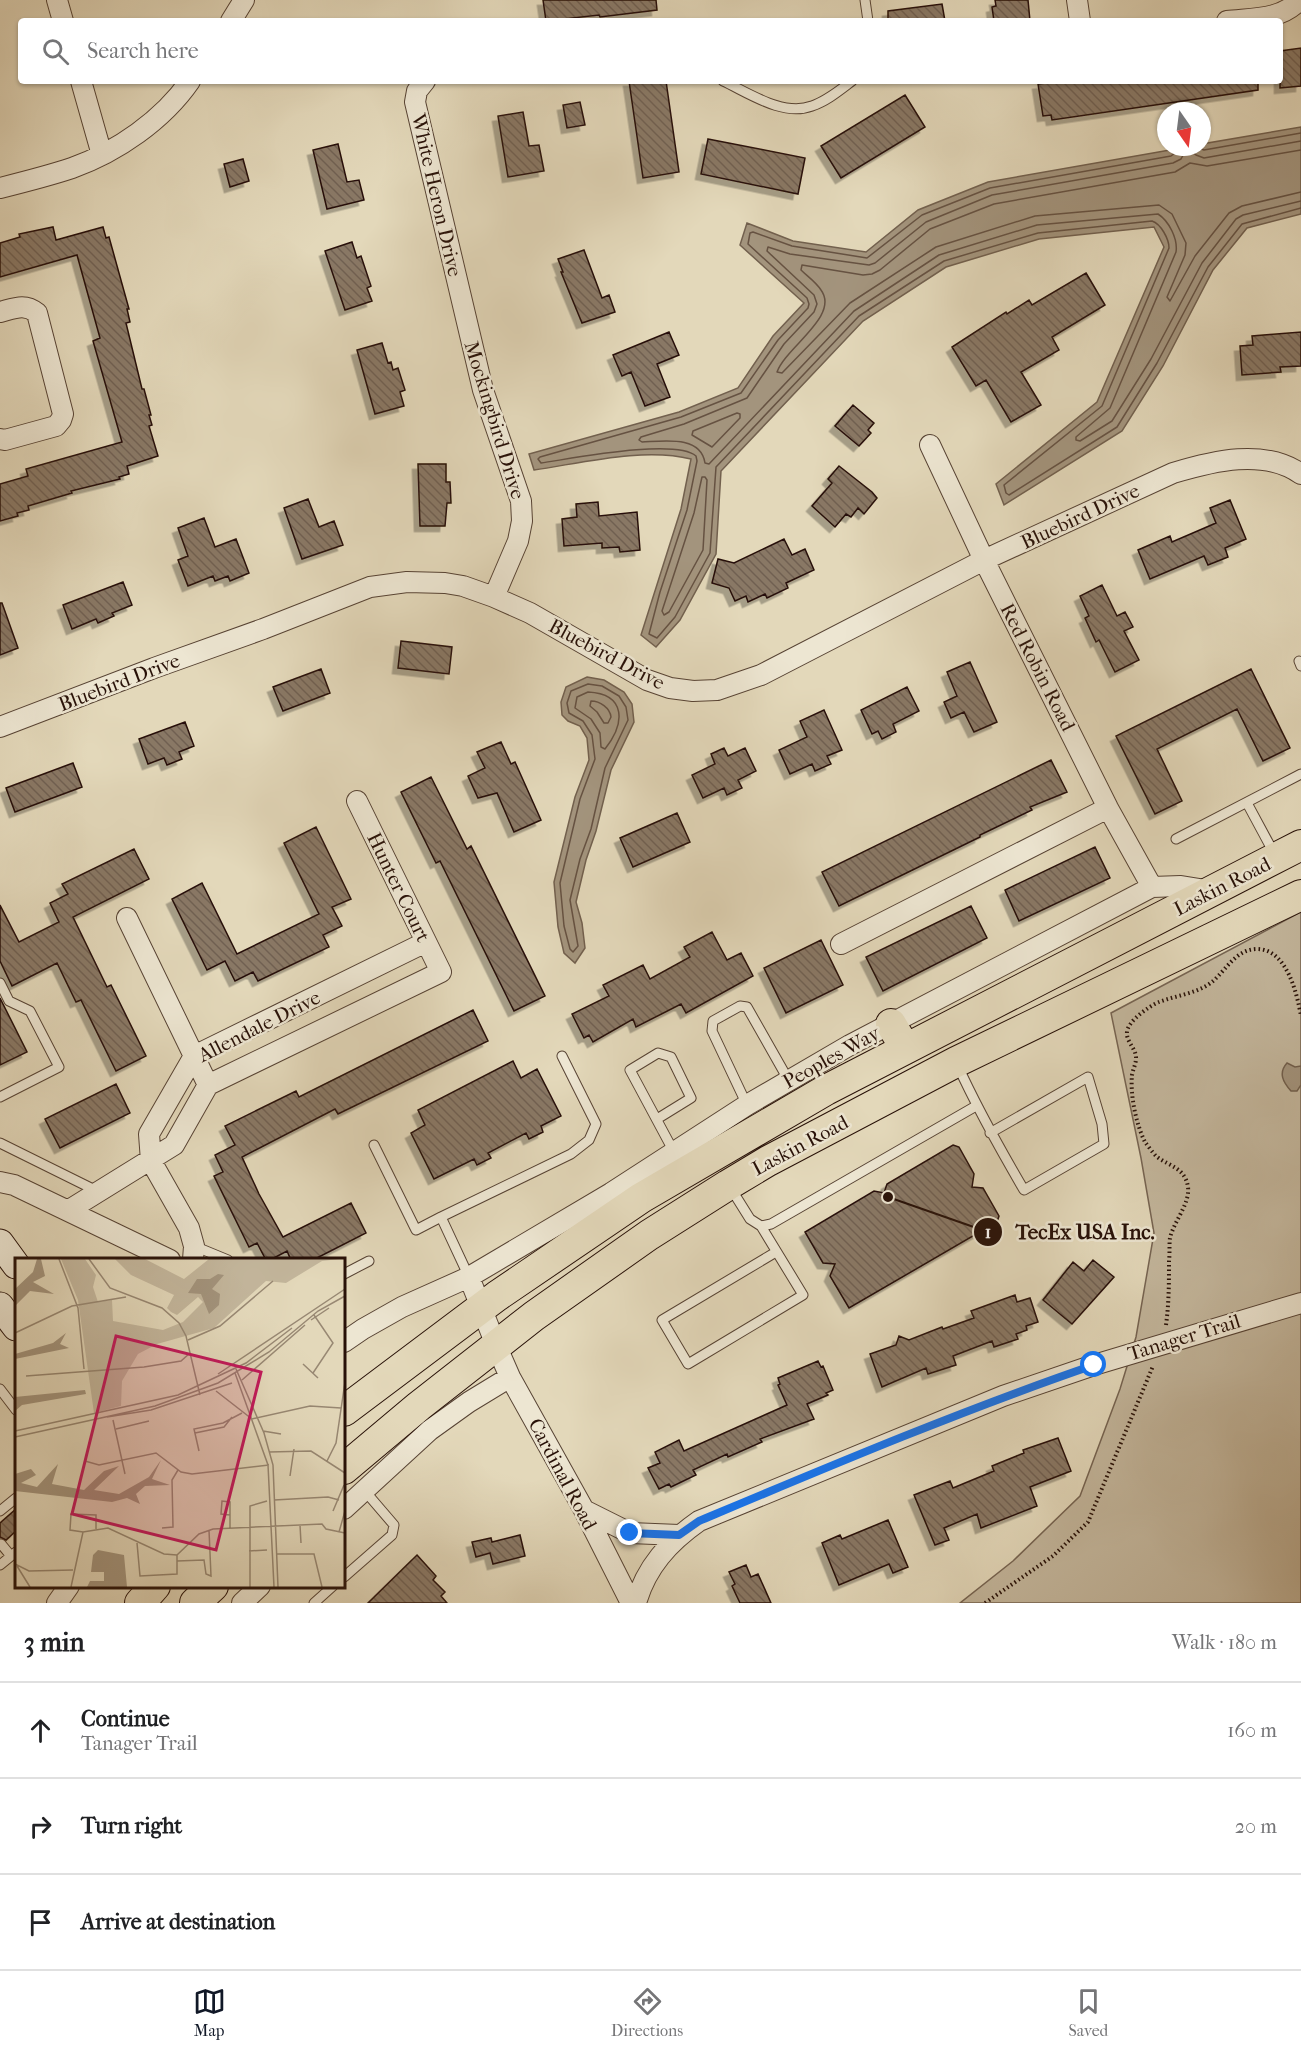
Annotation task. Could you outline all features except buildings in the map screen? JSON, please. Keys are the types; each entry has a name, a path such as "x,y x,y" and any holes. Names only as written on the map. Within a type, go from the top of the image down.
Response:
{"main road":[{"name":"Laskin Road","path":"345,1409 481,1308 641,1198 826,1090 898,1036 939,1031 1289,851"},
{"name":"Laskin Road","path":"345,1468 534,1316 649,1234 768,1161 956,1062 1301,895"},
{"path":"939,1031 956,1062"},
{"path":"0,1243 15,1264"},
{"path":"140,1603 154,1588"},
{"path":"195,1603 212,1588"}],"street":[{"path":"57,0 62,18"},
{"path":"233,18 244,0"},
{"path":"1077,0 1080,18"},
{"path":"1250,18 1281,14 1292,8 1299,0"},
{"path":"82,84 102,155"},
{"path":"0,188 72,168 102,155 129,138 163,111 188,84"},
{"name":"White Heron Drive","path":"423,84 417,91 415,102 464,310"},
{"path":"0,312 24,306 38,313 63,414 56,426 4,440 0,439"},
{"name":"Mockingbird Drive","path":"464,310 483,390 521,501 522,521 518,541 494,597"},
{"name":"Red Robin Road","path":"930,445 984,560 1108,808 1152,886"},
{"name":"Bluebird Drive","path":"0,726 263,629 369,587 407,582 463,586 494,597 530,613 647,680 670,688 693,691 727,688 761,675 984,560 1173,473 1203,464 1233,459 1254,459 1294,469 1301,474"},
{"name":"Hunter Court","path":"357,801 441,972"},
{"path":"841,944 1108,808"},
{"name":"Peoples Way","path":"345,1341 402,1307 444,1290 611,1193 747,1105 789,1081 898,1036 1152,886 1181,885 1212,891"},
{"path":"127,918 208,1085"},
{"name":"Allendale Drive","path":"151,1161 149,1134 194,1056 426,942"},
{"name":"Allendale Drive","path":"69,1210 174,1145 208,1085 441,972"},
{"path":"151,1161 189,1228 193,1253"},
{"path":"0,1182 14,1185 69,1210 166,1258"},
{"name":"Cardinal Road","path":"469,1276 510,1377 584,1510 631,1603"},
{"name":"Tanager Trail","path":"636,1603 639,1590 650,1568 679,1535 699,1521 1003,1396 1163,1343 1301,1303"},
{"path":"345,1508 430,1430 469,1402 510,1377"},
{"path":"584,1510 630,1533 679,1535"},
{"path":"57,1603 68,1588"},
{"path":"242,1598 258,1588"}],"lane":[{"path":"865,0 868,18"},
{"path":"729,84 777,106 795,109 818,104 848,84"},
{"path":"1176,839 1301,774"},
{"path":"1247,803 1289,851"},
{"path":"0,983 9,1001 30,1011 58,1067 0,1097"},
{"path":"747,1105 712,1030 713,1021 740,1006 747,1007 789,1081"},
{"path":"657,1119 691,1098 671,1057 658,1053 630,1070 674,1152"},
{"path":"374,1145 416,1230 571,1154 590,1140 596,1124 562,1056"},
{"path":"956,1062 990,1133 1024,1190 1104,1144 1102,1124 1088,1077 990,1133"},
{"path":"761,1226 771,1224 976,1106"},
{"path":"0,1143 99,1192"},
{"path":"728,1185 750,1219 761,1226 803,1295 688,1364 662,1320 776,1252"},
{"path":"441,1217 469,1276"},
{"path":"193,1253 218,1258"},
{"path":"345,1273 369,1261"},
{"path":"0,1389 15,1409"},
{"path":"345,1576 392,1535 394,1525 364,1490"},
{"path":"2,1513 15,1499"},
{"path":"0,1566 14,1554 1,1544"},
{"path":"314,1603 332,1588"}],"path":[{"path":"985,1603 1053,1556 1088,1522 1163,1343 1168,1311 1170,1238 1186,1200 1188,1187 1184,1177 1173,1165 1156,1156 1145,1142 1131,1090 1132,1073 1136,1060 1127,1033 1130,1023 1157,1003 1206,986 1221,975 1229,962 1244,953 1257,949 1272,954 1284,966 1297,995 1301,1016"}],"shaded area":[{"path":"1301,912 1301,1603 960,1603 1013,1561 1080,1496 1120,1389 1136,1337 1154,1233 1111,1013"}],"water":[{"path":"1301,127 1301,214 1247,228 1213,270 1163,366 1122,431 1004,505 996,484 1097,402 1164,247 1154,227 1039,239 946,267 863,321 721,471 716,554 680,620 656,647 641,635 681,509 691,459 633,455 534,470 529,454 679,412 738,388 773,336 804,303 740,245 747,223 793,241 866,252 918,210 988,182 1157,152 1157,156 1211,156 1211,142"},
{"path":"587,677 604,680 624,692 632,704 634,722 611,770 596,831 586,860 576,902 582,923 585,948 575,963 564,953 558,927 554,882 575,797 589,760 587,738 580,726 568,721 562,715 561,702 566,687"},
{"path":"1287,1063 1295,1067 1301,1066 1301,1085 1297,1091 1291,1091 1284,1081 1282,1074"}],"place":[{"name":"TecEx USA Inc.","path":"888,1197"}],"route":[{"path":"630,1533 679,1535 699,1521 836,1463 1003,1396 1094,1365"}]}
